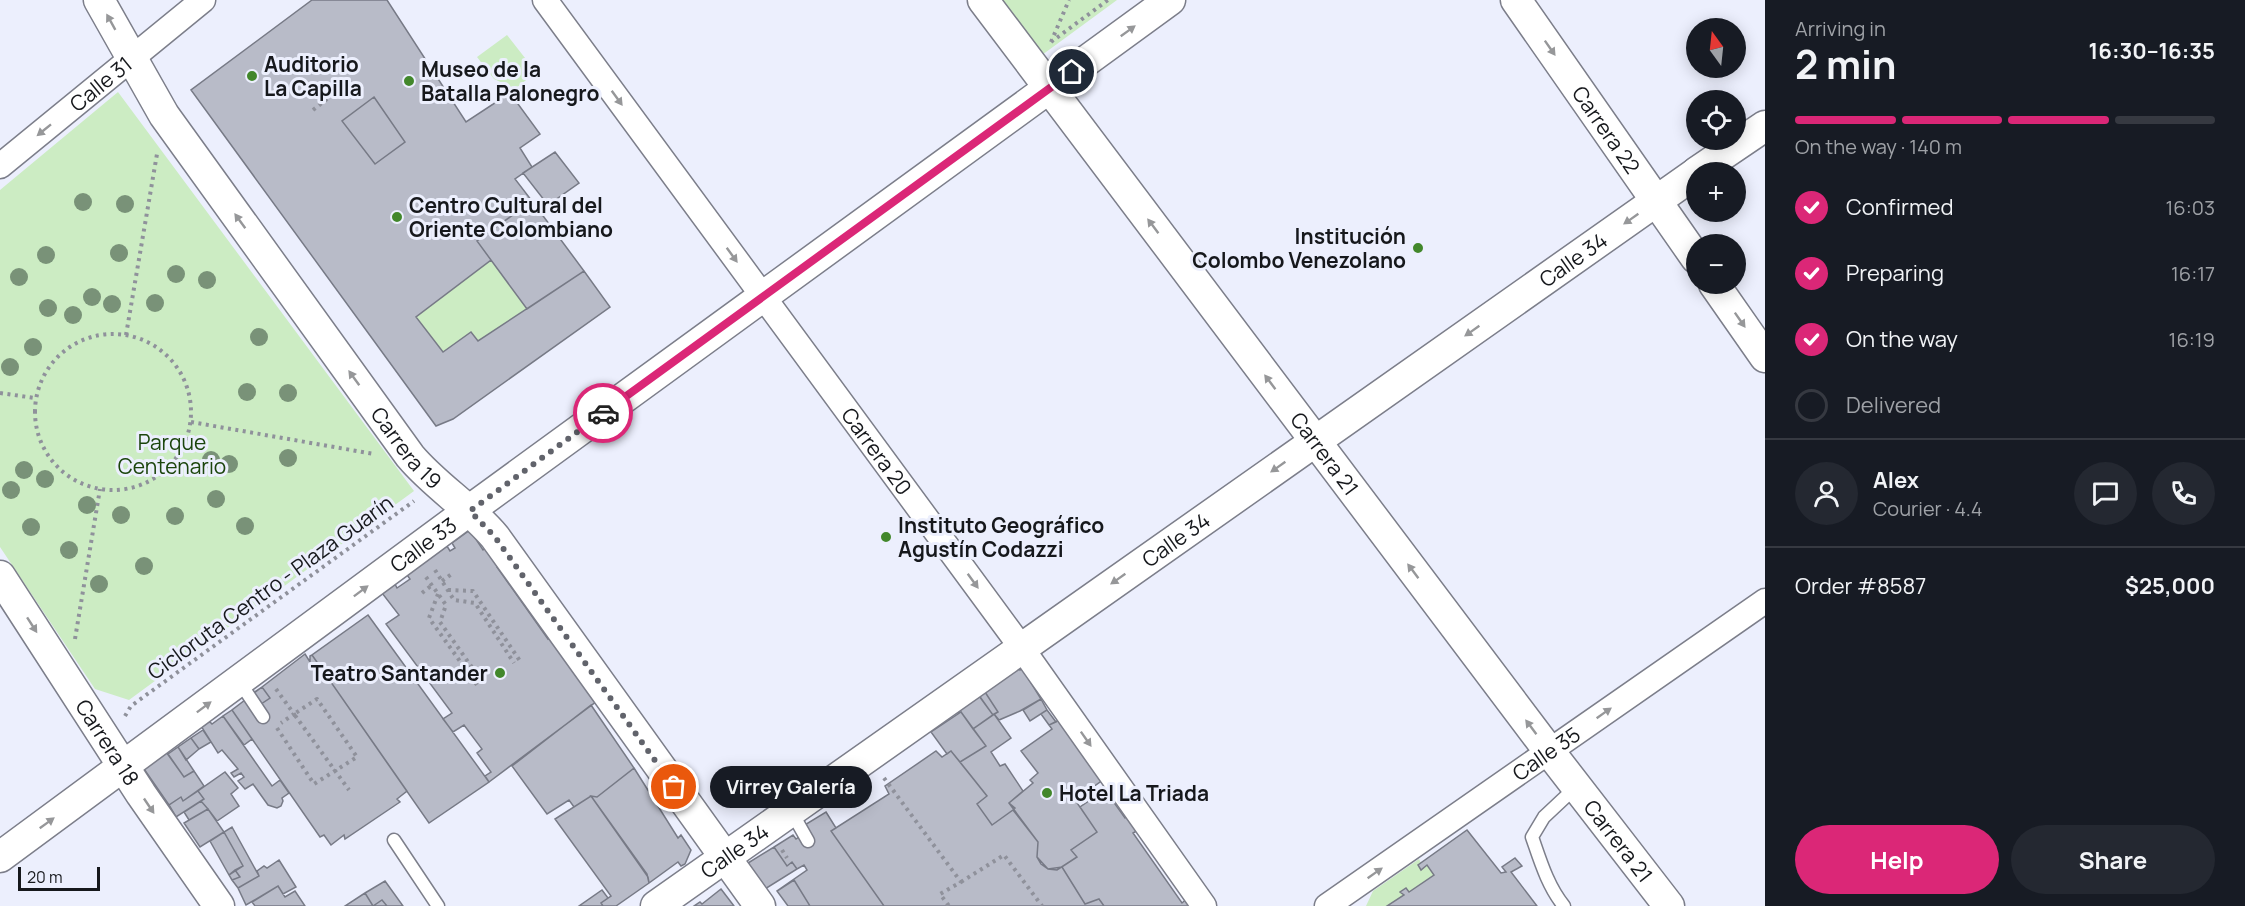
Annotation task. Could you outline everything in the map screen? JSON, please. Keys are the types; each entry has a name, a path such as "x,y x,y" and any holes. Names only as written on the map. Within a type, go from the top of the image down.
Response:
{"street":[{"name":"Carrera 19","path":"99,0 164,115 410,456 433,481 470,511 495,537 760,906"},
{"name":"Calle 31","path":"0,166 203,0"},
{"name":"Carrera 20","path":"545,0 1021,647 1204,906"},
{"name":"Carrera 21","path":"983,0 1549,751 1669,906"},
{"name":"Calle 33","path":"0,857 1170,0"},
{"name":"Carrera 22","path":"1516,0 1686,243"},
{"name":"Calle 34","path":"1713,162 1765,126"},
{"name":"Calle 34","path":"656,906 1686,180"},
{"path":"1721,294 1765,357"},
{"name":"Carrera 18","path":"0,576 124,767 219,906"},
{"name":"Calle 35","path":"1327,906 1765,602"}],"lane":[{"path":"250,673 263,717"},
{"path":"1564,906 1558,900 1542,866 1532,837 1544,817 1577,787"},
{"path":"791,810 808,841"},
{"path":"394,840 438,906"}],"path":[{"path":"1069,0 1050,43 1108,0"},
{"path":"313,110 346,84"},
{"path":"126,334 164,115"},
{"path":"102,334 126,334 149,342 169,356 183,375 190,398 191,422 183,446 169,466 149,481 125,489 100,489 76,482 56,467 42,446 34,423 35,398 44,373 61,352 78,341 102,334"},
{"path":"0,393 35,398"},
{"path":"191,422 398,459 410,456"},
{"path":"68,680 100,489"},
{"name":"Cicloruta Centro - Plaza Guarín","path":"131,706 418,499"},
{"path":"418,549 429,559 454,600 475,603 514,663"},
{"path":"442,581 453,573"},
{"path":"422,593 432,585"},
{"path":"448,590 473,591 520,661"},
{"path":"438,594 429,618 477,685"},
{"path":"446,605 440,622 483,683"},
{"path":"250,673 294,714 349,790"},
{"path":"317,699 357,757 314,784 276,726 294,714 317,699"},
{"path":"867,756 961,882"},
{"path":"948,906 940,894 1004,855 1042,906"}],"green space":[{"path":"1000,0 1117,0 1042,55"},
{"path":"507,35 536,72 515,89 494,79 477,57"},
{"name":"Parque Centenario","path":"118,92 414,491 129,700 95,689 0,547 0,190"},
{"path":"491,260 527,309 478,341 471,332 443,352 416,317"},
{"path":"1419,859 1421,863 1418,866 1421,870 1427,865 1434,875 1409,892 1406,888 1401,891 1404,895 1387,906 1366,906 1373,891"}],"building":[{"name":"Centro Cultural del Oriente Colombiano","path":"312,0 387,0 466,122 510,93 540,134 520,148 532,167 515,179 532,201 477,241 491,260 416,317 443,352 471,332 478,341 584,271 610,307 453,419 436,426 191,90"},
{"path":"374,97 405,142 375,164 342,121"},
{"path":"555,152 579,183 548,205 523,173"},
{"path":"532,201 584,271 527,309 477,241"},
{"name":"Teatro Santander","path":"470,530 483,550 488,546 500,564 497,567 548,639 550,637 597,701 489,782 485,776 491,772 477,753 482,749 464,725 453,732 443,719 452,713 386,624 399,615 382,593 395,584 397,588 410,579 407,575 447,546 450,551 455,548 452,543"},
{"path":"368,615 489,782 429,823 312,655"},
{"path":"305,654 310,662 312,655 407,791 397,799 400,802 345,839 344,835 331,845 324,835 320,837 232,710"},
{"path":"1016,664 1020,670 1022,668 1041,699 999,720 994,714 998,712 985,692"},
{"path":"262,687 270,698 261,704 253,693"},
{"path":"985,692 998,712 993,715 979,696"},
{"path":"978,694 993,715 973,729 961,712 958,713 956,710"},
{"path":"1041,699 1047,710 1030,721 1023,710"},
{"path":"591,705 634,768 597,797 591,796 574,807 569,800 547,814 512,766"},
{"path":"232,710 252,739 244,745 223,716"},
{"path":"1047,710 1056,722 1049,725 1041,714"},
{"path":"961,712 986,746 960,762 951,751 947,754 931,732"},
{"path":"994,714 1011,738 991,752 1000,766 1005,764 1023,791 1009,803 1015,808 992,825 977,804 987,796 960,762 986,746 973,729"},
{"path":"223,716 272,786 280,780 289,793 282,798 281,806 277,808 268,805 253,784 245,789 238,781 244,777 241,773 234,777 231,773 238,769 222,750 218,753 201,726 209,721 212,724"},
{"name":"Hotel La Triada","path":"1067,716 1107,777 1086,792 1082,787 1071,794 1097,832 1071,850 1077,857 1057,870 1048,869 1037,857 1038,842 1009,803 1033,783 1030,780 1038,773 1021,751 1052,729 1049,725"},
{"path":"203,730 211,742 199,749 191,738"},
{"path":"191,738 199,749 186,760 178,747"},
{"path":"178,747 194,771 184,777 168,754"},
{"path":"164,749 184,777 194,771 204,786 183,801 181,797 169,805 144,769"},
{"path":"936,751 942,757 951,751 987,796 977,804 992,825 1013,810 1038,842 1037,857 1041,864 1048,869 1062,867 1085,904 1099,899 1104,906 884,906 831,831 889,794 885,786"},
{"path":"634,768 678,838 681,835 691,850 685,864 681,866 678,862 649,883 647,874 591,796 597,797"},
{"path":"225,772 238,788 231,794 239,806 217,821 208,809 189,820 184,812 204,799 198,791"},
{"path":"1105,790 1125,818 1130,814 1142,828 1133,833 1182,903 1190,896 1198,906 1104,906 1099,899 1085,904 1062,867 1077,857 1071,850 1097,832 1080,807"},
{"path":"198,791 204,799 176,817 169,805 181,797 183,801"},
{"path":"591,796 648,877 649,883 616,906 603,906 601,903 611,896 555,819"},
{"path":"201,801 208,809 189,820 184,812"},
{"path":"208,809 224,832 200,847 184,823"},
{"path":"826,812 836,828 831,831 884,906 788,906 777,891 807,870 804,865 797,869 792,862 787,866 774,847 793,835 796,839 806,832 803,826"},
{"path":"232,827 259,876 238,888 232,880 240,877 235,870 243,866 224,832"},
{"path":"1467,830 1501,873 1506,872 1502,867 1515,858 1522,866 1511,872 1537,906 1387,906 1404,895 1400,892 1406,888 1409,892 1434,875 1427,865 1421,870 1418,865"},
{"path":"224,832 243,866 229,875 210,841"},
{"path":"774,847 787,866 792,862 797,869 765,889 748,863"},
{"path":"279,860 296,887 283,894 278,886 246,905 238,888 259,876 257,871 264,866 267,868"},
{"path":"235,870 240,877 232,880 229,875"},
{"path":"794,880 810,906 788,906 777,891"},
{"path":"385,881 403,906 345,906 365,893"},
{"path":"278,886 285,897 295,891 305,906 255,906 252,902"},
{"path":"721,889 734,906 694,906 700,902 702,904"},
{"path":"602,890 608,898 601,903 603,906 579,906"},
{"path":"365,893 373,906 345,906"},
{"path":"382,900 387,906 373,906"}],"way so far":[{"path":"603,413 470,511 495,537 674,787"}],"place":[{"name":"Auditorio La Capilla","path":"252,76"},
{"name":"Museo de la Batalla Palonegro","path":"409,81"},
{"name":"Centro Cultural del Oriente Colombiano","path":"397,217"},
{"name":"Institución Colombo Venezolano","path":"1418,248"},
{"name":"Instituto Geográfico Agustín Codazzi","path":"886,537"},
{"name":"Teatro Santander","path":"500,673"},
{"name":"Virrey Galería","path":"674,787"},
{"name":"Hotel La Triada","path":"1047,793"}],"route":[{"path":"603,413 1072,72"}]}
